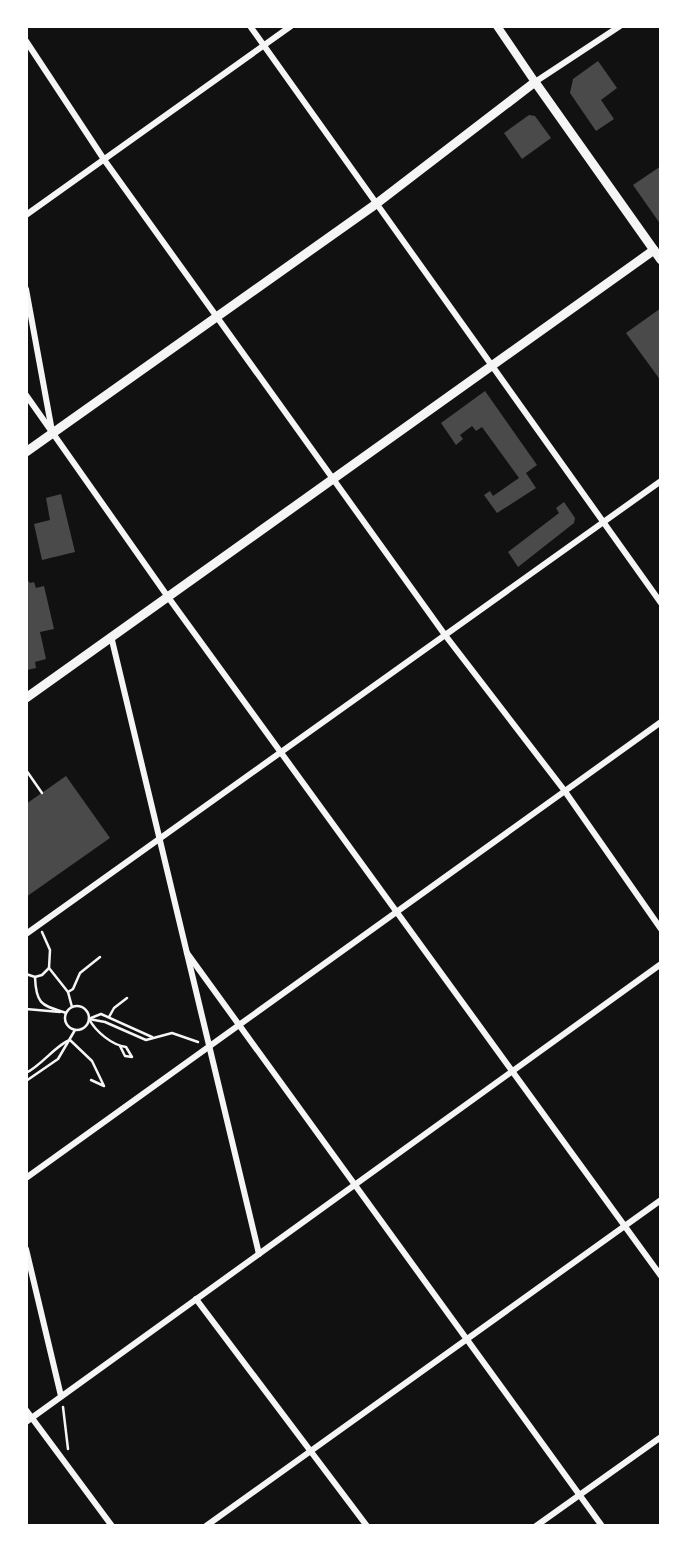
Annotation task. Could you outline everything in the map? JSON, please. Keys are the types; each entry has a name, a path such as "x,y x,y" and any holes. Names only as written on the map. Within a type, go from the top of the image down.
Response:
{"main road":[{"path":"497,26 657,247 661,260"},
{"path":"26,452 376,204 535,82"},
{"path":"26,698 657,247"}],"street":[{"path":"250,26 661,603"},
{"path":"26,215 291,26"},
{"path":"535,82 620,26"},
{"path":"26,41 105,161 444,635 564,790 661,929"},
{"path":"26,289 52,432"},
{"path":"26,395 168,597 661,1276"},
{"path":"26,934 661,481"},
{"path":"111,636 259,1254"},
{"path":"26,1178 661,722"},
{"path":"187,953 602,1526"},
{"path":"29,1420 661,964"},
{"path":"206,1526 661,1200"},
{"path":"26,1249 61,1396"},
{"path":"196,1299 367,1526"},
{"path":"26,1410 29,1420 71,1470 112,1526"},
{"path":"536,1526 661,1437"}],"path":[{"path":"26,769 42,793"},
{"path":"38,926 50,950 49,968 68,992 72,1007"},
{"path":"68,992 74,989 80,973 100,957"},
{"path":"26,974 34,977 42,975 49,968"},
{"path":"34,977 36,995 43,1005 66,1013"},
{"path":"109,1017 114,1008 127,998"},
{"path":"75,1030 66,1024 66,1013 72,1007 84,1008 94,1029 120,1046"},
{"path":"26,1009 66,1013"},
{"path":"26,1081 58,1059 75,1030 86,1027 89,1019 101,1014 152,1037"},
{"path":"89,1019 105,1022 146,1040 172,1033 209,1046"},
{"path":"26,1073 44,1063 62,1043 70,1040"},
{"path":"70,1040 92,1061 104,1086 91,1080"},
{"path":"61,1396 71,1470"}],"building":[{"path":"598,61 617,88 601,100 614,119 596,131 570,93 573,79"},
{"path":"529,115 535,116 551,138 522,159 504,133"},
{"path":"661,166 661,225 633,185"},
{"path":"661,308 661,381 626,333"},
{"path":"485,391 537,465 526,473 536,488 497,513 484,495 490,491 493,496 519,478 482,427 476,431 472,426 460,435 463,439 456,445 441,423"},
{"path":"61,494 75,552 42,560 34,524 50,520 46,498"},
{"path":"564,502 575,518 574,523 518,567 508,552 559,513 556,508"},
{"path":"26,578 30,583 34,582 36,588 44,586 54,629 40,632 46,659 35,662 36,668 27,670"},
{"path":"66,776 110,838 26,897 26,804"}]}
